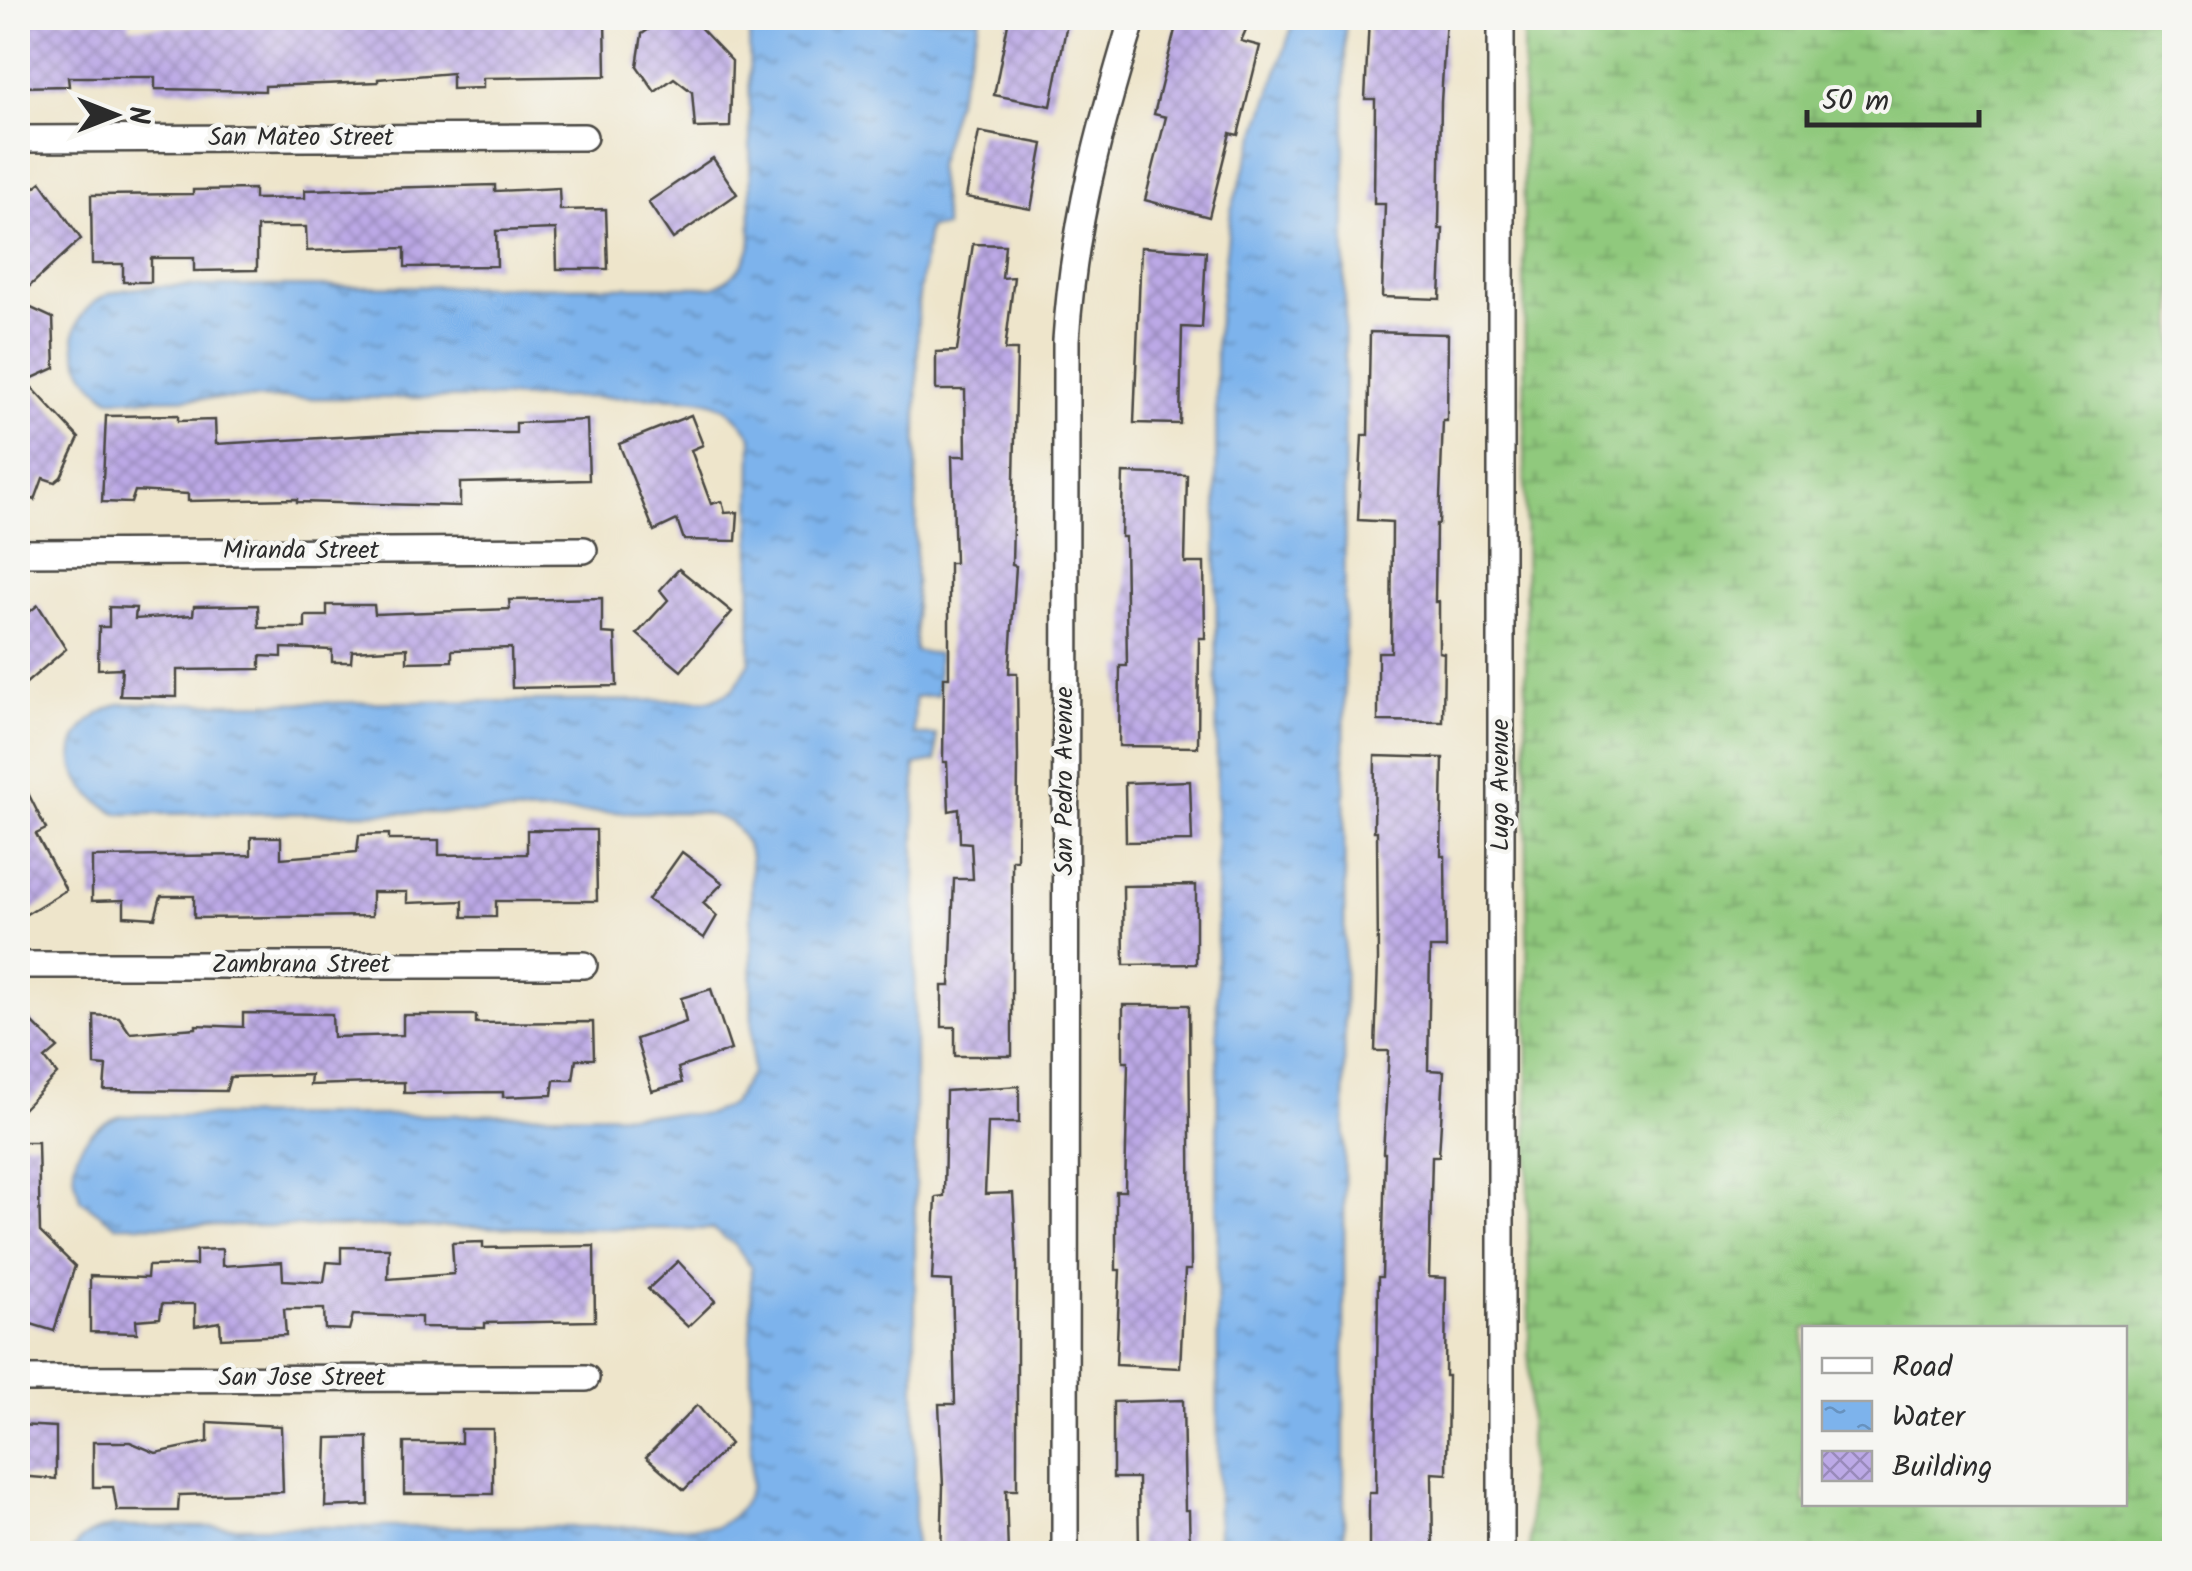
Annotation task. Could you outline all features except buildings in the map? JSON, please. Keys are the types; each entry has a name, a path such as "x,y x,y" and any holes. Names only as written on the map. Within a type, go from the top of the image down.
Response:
{"street":[{"name":"San Pedro Avenue","path":"1065,1554 1066,340 1073,256 1086,184 1133,18"},
{"name":"Lugo Avenue","path":"1501,18 1501,1554"},
{"name":"San Mateo Street","path":"18,138 584,137"},
{"name":"Miranda Street","path":"18,552 584,550"},
{"name":"Zambrana Street","path":"18,965 584,965"},
{"name":"San Jose Street","path":"18,1379 586,1378"}],"green space":[{"path":"1523,18 2174,18 2174,1553 1530,1553"}],"water":[{"path":"749,18 980,18 937,166 945,227 928,228 918,303 915,651 938,654 938,695 915,697 914,735 936,735 936,761 915,765 915,1553 70,1553 88,1535 111,1527 716,1527 734,1515 748,1493 751,1267 734,1244 712,1229 115,1225 80,1199 74,1171 84,1141 121,1116 708,1114 731,1105 752,1072 751,856 737,829 724,819 695,812 119,814 85,788 72,758 83,728 119,704 712,700 734,689 750,662 752,437 720,405 696,399 650,397 110,399 82,368 74,343 80,318 90,306 106,295 146,287 714,287 738,270 751,244"},
{"path":"1295,18 1345,18 1344,1553 1218,1553 1216,337 1231,210"}]}
